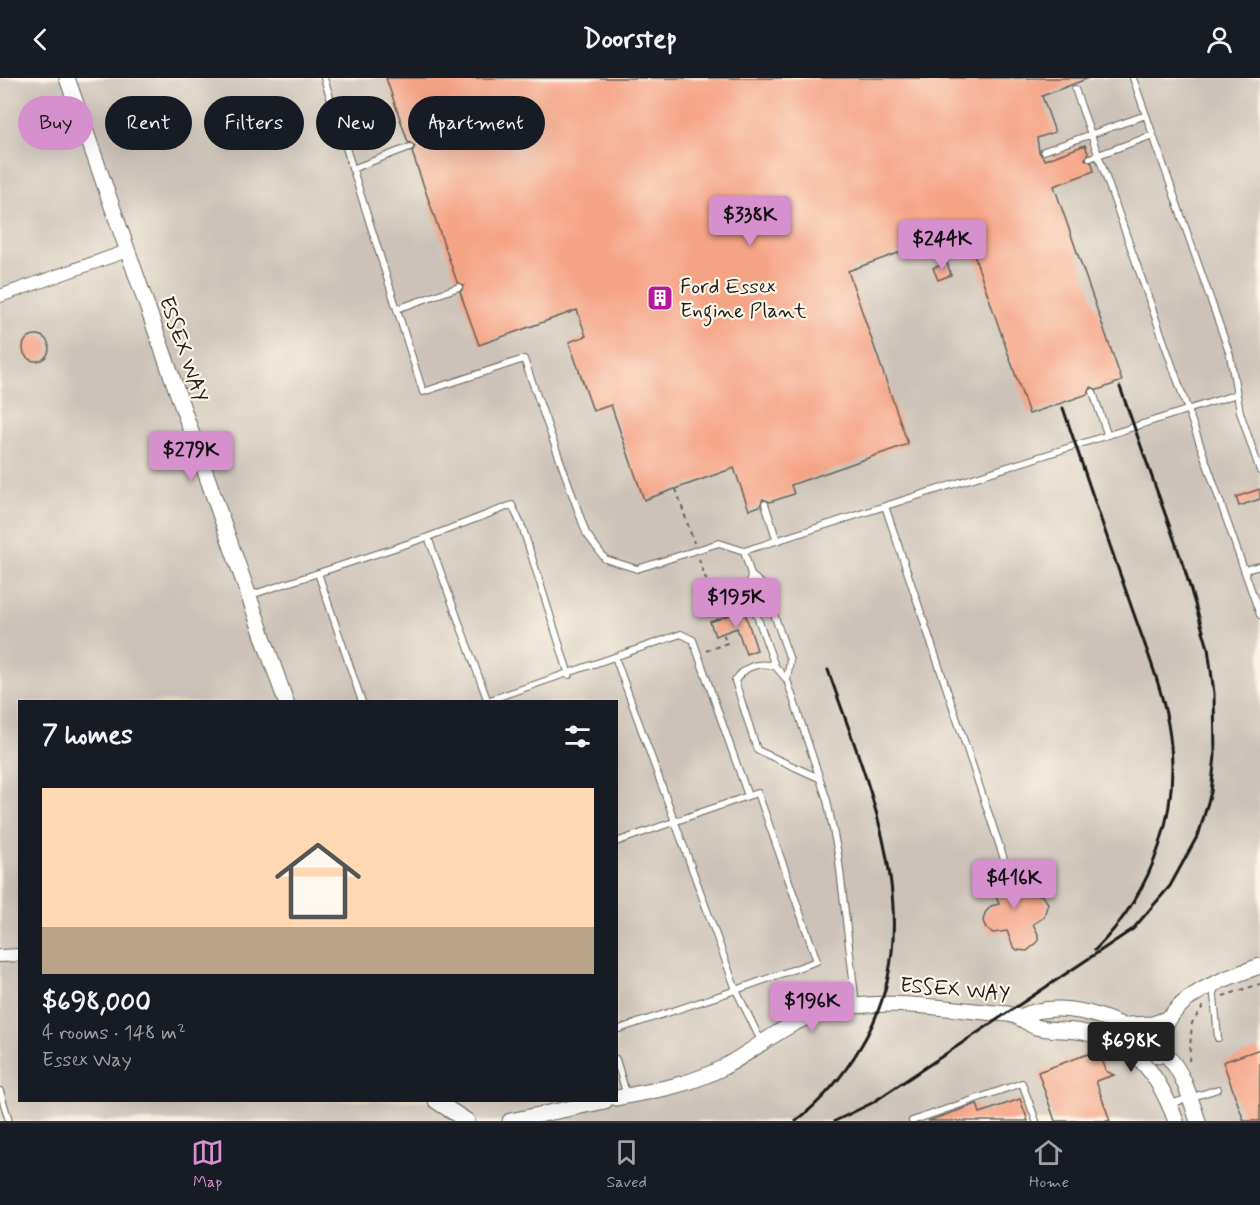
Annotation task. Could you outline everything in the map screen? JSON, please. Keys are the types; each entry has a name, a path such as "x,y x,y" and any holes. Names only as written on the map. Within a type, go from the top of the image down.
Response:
{"street":[{"name":"ESSEX WAY","path":"67,78 285,700"},
{"path":"0,296 127,251"},
{"path":"0,956 18,955"},
{"path":"1158,1084 1158,1049 1169,1018 1188,997 1212,984 1260,966"},
{"name":"ESSEX WAY","path":"622,1097 681,1085 718,1070 803,1018 856,1004 1023,1016 1037,1010 1072,1012 1119,1023 1140,1033 1171,1059 1190,1098 1198,1121"},
{"name":"ESSEX WAY","path":"1023,1016 1035,1026 1104,1036 1126,1046 1144,1064 1158,1084 1170,1104 1176,1121"},
{"path":"1119,1023 1136,1026 1153,1024 1169,1018"},
{"path":"438,1102 467,1121"},
{"path":"510,1121 599,1102"}],"lane":[{"path":"324,78 423,392 524,358 585,533 605,559 637,569 719,543 744,551 1237,394"},
{"path":"1133,78 1230,356 1237,394 1260,471"},
{"path":"1076,89 1260,615"},
{"path":"1044,152 1146,115"},
{"path":"1090,158 1153,135"},
{"path":"352,169 408,148"},
{"path":"397,309 459,287"},
{"path":"1093,392 1107,435"},
{"path":"765,504 777,540"},
{"path":"248,596 428,537 512,506 523,529 569,675"},
{"path":"885,506 1005,862"},
{"path":"428,537 485,700"},
{"path":"744,551 751,575 748,591 775,666 787,680 819,778 838,854 856,1004"},
{"path":"1244,570 1260,566"},
{"path":"318,573 361,700"},
{"path":"751,575 764,586 790,660 787,680"},
{"path":"492,700 681,634 693,640 748,796"},
{"path":"615,657 736,990 762,1042"},
{"path":"775,666 752,665 742,671 735,681 758,750 819,778"},
{"path":"618,841 758,793 817,961 618,1029"},
{"path":"1212,984 1218,1038"},
{"path":"618,1072 622,1097"},
{"path":"912,1121 1022,1083 1036,1121"},
{"path":"1170,1104 1218,1089"},
{"path":"0,1091 9,1121"}],"path":[{"path":"676,489 693,543"},
{"path":"699,560 720,619"},
{"path":"698,654 727,643 723,633"},
{"path":"1191,1069 1188,1060 1192,1023 1204,1004 1260,984"}],"shaded area":[{"path":"0,78 1260,78 1260,1121 0,1121"}],"building":[{"name":"Ford Essex Engine Plant","path":"386,78 1089,78 1042,96 1055,132 1037,138 1039,152 1045,160 1085,145 1088,153 1085,159 1092,163 1094,171 1054,186 1122,381 1098,390 1091,387 1088,394 1029,414 965,229 848,271 908,444 791,485 794,494 770,502 763,499 760,506 749,510 734,468 644,500 611,405 593,411 569,342 586,336 577,310 479,345 460,292 464,286 457,282 412,152 413,150 545,150 545,96 408,96 408,142 396,107 396,96 392,96"},
{"path":"947,263 951,275 938,280 933,268"},
{"path":"36,335 45,339 49,348 45,357 36,361 27,357 23,348 27,339"},
{"path":"1260,489 1260,499 1239,506 1236,497"},
{"path":"744,610 757,650 746,654 737,628 715,636 710,622"},
{"path":"1015,869 1025,895 1041,895 1048,903 1044,917 1033,924 1038,934 1038,942 1027,951 1017,950 1013,946 1007,931 993,933 986,928 983,921 985,913 991,906 999,904 992,887 980,892 977,883"},
{"path":"1260,1049 1260,1121 1244,1121 1223,1062"},
{"path":"1099,1050 1106,1071 1114,1075 1096,1081 1110,1121 1055,1121 1038,1072"},
{"path":"1020,1099 1028,1121 928,1121 977,1104 980,1113"}],"railway":[{"path":"835,1121 872,1103 1133,929 1170,886 1199,833 1211,792 1215,756 1214,693 1208,648 1184,567 1120,387"},
{"path":"1063,408 1155,675 1165,708 1172,755 1167,816 1148,874 1116,927 1095,950"},
{"path":"796,1121 832,1086 861,1046 882,1001 892,954 893,906 887,858 861,762 828,670"}],"place":[{"name":"Ford Essex Engine Plant","path":"660,298"}]}
